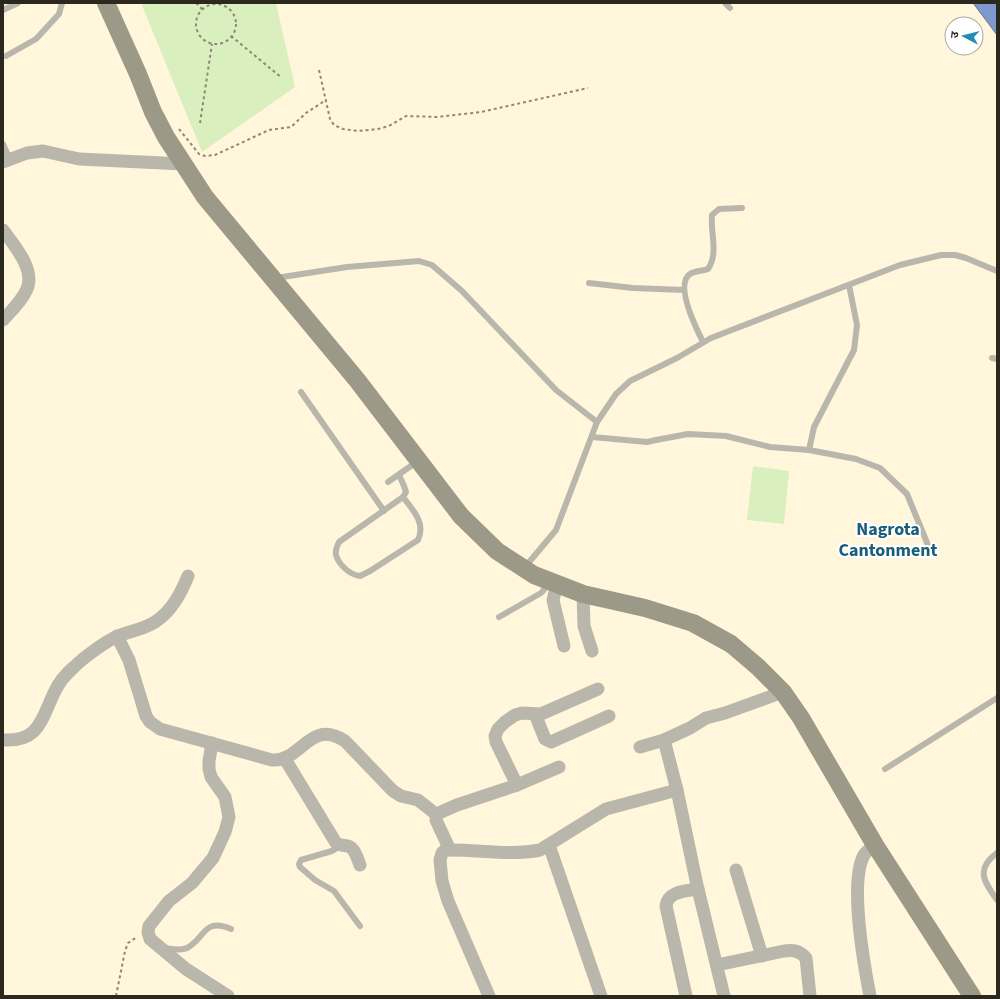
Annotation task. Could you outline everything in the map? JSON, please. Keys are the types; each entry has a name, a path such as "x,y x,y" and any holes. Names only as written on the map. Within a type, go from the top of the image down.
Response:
{"main road":[{"path":"106,3 138,74 153,112 166,137 205,197 357,380 461,516 497,550 534,575 583,594 645,608 693,623 730,644 758,667 783,692 801,718 875,845 972,996"}],"street":[{"path":"6,161 27,153 43,151 79,159 184,164"},
{"path":"3,230 26,265 28,278 27,290 3,320"},
{"path":"3,740 28,737 34,732 45,714 55,690 64,676 76,665 117,636 144,628 156,622 179,596 188,576"},
{"path":"554,583 553,600 564,646"},
{"path":"583,594 584,626 592,651"},
{"path":"117,636 129,660 146,716 150,722 160,729 280,761 285,759 303,744 315,738 324,734 336,736 345,741 393,791 401,796 418,800 437,815"},
{"path":"517,785 496,742 495,736 498,729 515,715 522,713 540,714 598,689"},
{"path":"640,747 664,740 690,728 706,718 725,713 783,692"},
{"path":"536,714 545,739 551,742 609,716"},
{"path":"664,740 724,996"},
{"path":"212,744 209,769 211,777 225,797 229,816 225,832 213,858 192,884 169,901 149,926 148,932 150,939 186,969 228,996"},
{"path":"285,759 336,843 341,846 348,846 354,850 360,865"},
{"path":"450,850 437,824 437,815 457,805 517,785 559,767"},
{"path":"489,996 448,901 442,881 440,860 442,853 445,850 530,852 540,850 606,809 676,790"},
{"path":"549,845 601,996"},
{"path":"870,996 863,958 858,875 864,854 875,845"},
{"path":"736,870 762,956"},
{"path":"686,996 666,906 669,897 675,894 698,889"},
{"path":"717,965 794,950 804,955 806,958 810,996"}],"lane":[{"path":"3,10 18,3"},
{"path":"6,56 36,39 59,14 62,3"},
{"path":"3,144 6,161"},
{"path":"703,342 690,315 684,290 685,280 690,274 708,269 711,265 713,248 712,216 719,209 742,208"},
{"path":"524,569 556,530 598,422 616,394 630,381 677,358 711,338 900,266 941,255 955,255 997,271"},
{"path":"273,279 347,267 419,261 432,265 462,291 556,390 598,422"},
{"path":"589,283 633,288 684,290"},
{"path":"809,450 814,427 854,350 858,325 849,285"},
{"path":"301,392 384,511"},
{"path":"592,437 647,442 688,434 726,436 770,447 809,450 856,459 880,468 906,494 930,550"},
{"path":"388,482 419,460"},
{"path":"399,475 406,492 403,497 339,542 336,549 336,555 343,566 350,572 360,576 418,540 421,528 419,517 403,497"},
{"path":"499,618 541,593 554,583"},
{"path":"885,769 997,698"},
{"path":"341,846 332,851 301,860 298,864 315,880 334,892 360,926"},
{"path":"997,853 988,859 984,873 985,883 997,900"},
{"path":"162,949 186,948 212,926 223,925 231,929"}],"path":[{"path":"196,3 202,10"},
{"path":"223,4 230,10 235,21 235,27 231,36 224,42 212,44 202,39 197,30 197,19 202,10 212,5 223,4"},
{"path":"231,36 282,78"},
{"path":"200,123 212,44"},
{"path":"319,70 330,118 334,125 343,129 358,131 383,128 406,116 437,117 481,112 588,88"},
{"path":"176,125 198,154 209,156 270,130 292,127 306,113 326,100"},
{"path":"116,996 128,943 139,935 148,932"}],"green space":[{"path":"141,3 276,3 295,87 202,152"},
{"path":"753,466 789,471 784,524 747,520"}],"water":[{"path":"973,3 997,3 997,35 984,16"}],"district":[{"name":"Nagrota Cantonment","path":"888,539"}]}
